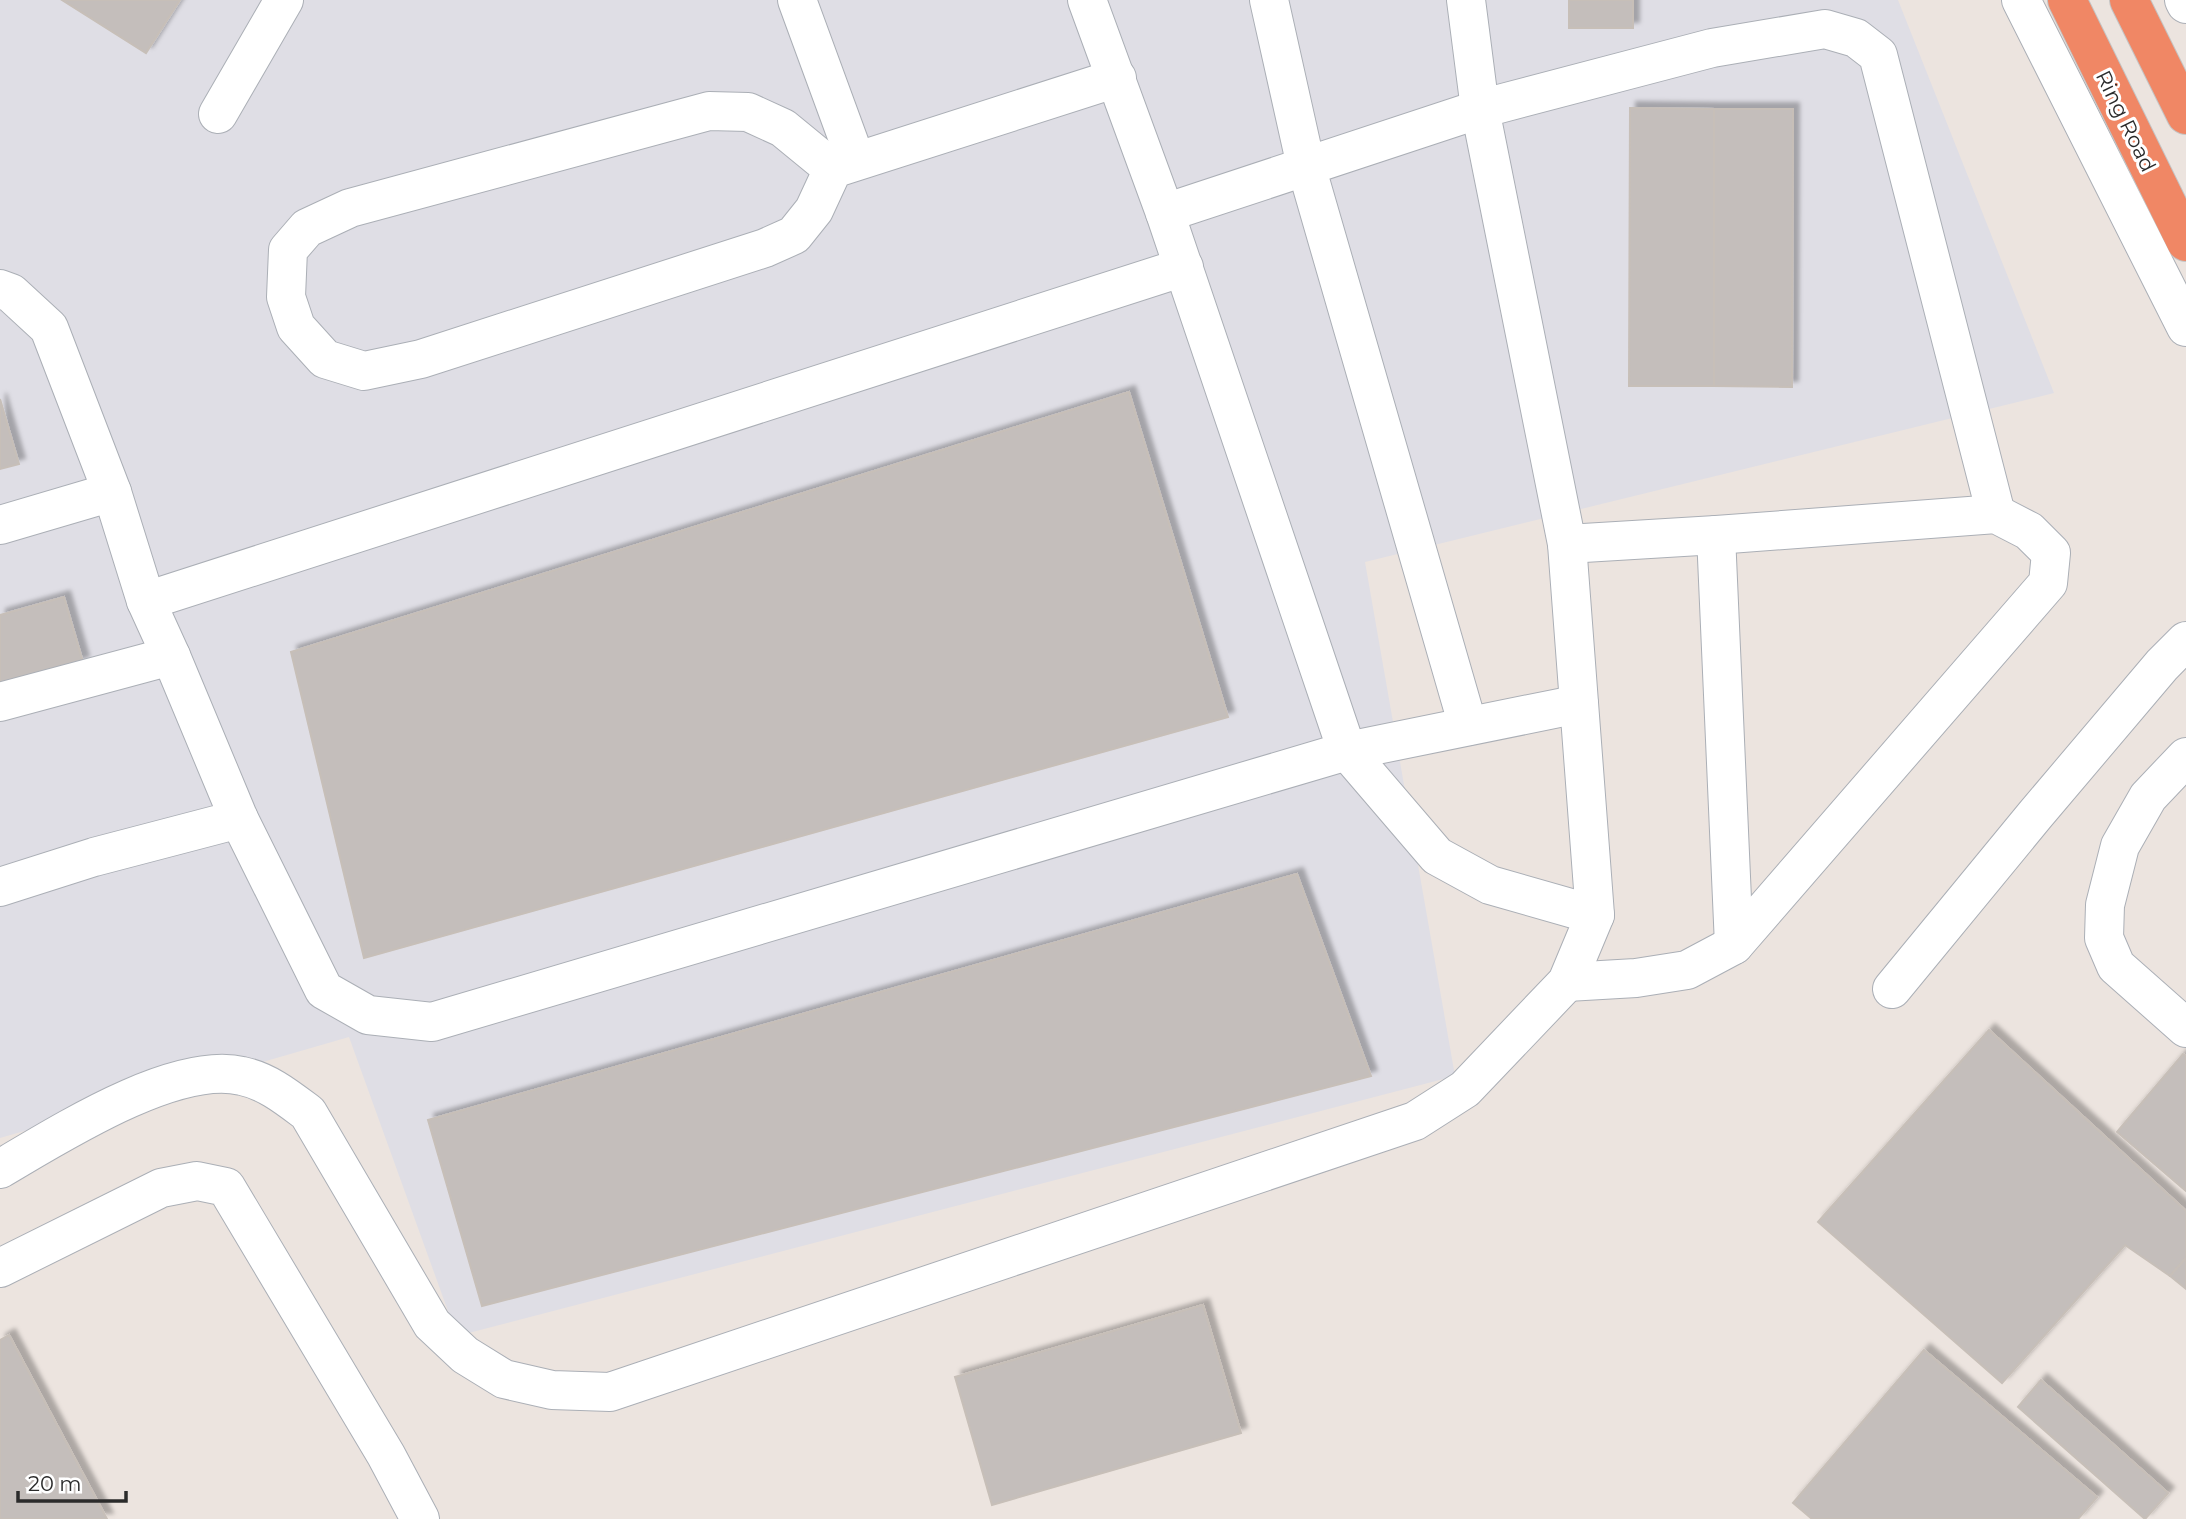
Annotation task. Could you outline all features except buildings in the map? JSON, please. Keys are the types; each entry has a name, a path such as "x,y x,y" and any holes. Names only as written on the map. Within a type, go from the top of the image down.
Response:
{"highway":[{"name":"Ring Road","path":"2067,0 2186,242"},
{"path":"2129,0 2186,115"}],"street":[{"path":"218,114 284,0"},
{"path":"797,0 845,165"},
{"path":"1087,0 1184,267 1347,751 1437,856 1490,885 1595,915"},
{"path":"1269,0 1306,166 1468,726"},
{"path":"0,1169 64,1132 157,1086 199,1074 242,1075 276,1089 308,1113 432,1324 465,1355 504,1379 552,1390 610,1392 1415,1121 1465,1089 1567,982 1595,915 1567,544 1479,109 1466,0"},
{"path":"2021,0 2186,327"},
{"path":"1165,213 1479,109 1712,48 1825,29 1856,38 1878,55 1996,514"},
{"path":"845,165 783,128 748,112 709,111 350,208 307,228 288,250 286,297 296,327 326,359 364,371 421,359 765,248 794,235 845,165 1117,78"},
{"path":"146,601 1184,267"},
{"path":"0,289 11,293 49,328 112,492 146,601 172,656 239,820 324,990 368,1015 432,1022 1347,751 1579,704"},
{"path":"0,525 112,492"},
{"path":"1567,544 1996,514 2029,531 2051,553 2048,583 1734,946 1687,970 1636,978 1567,982"},
{"path":"1716,535 1734,946"},
{"path":"1892,989 2035,815 2162,665 2186,641"},
{"path":"0,702 172,656"},
{"path":"2186,757 2148,797 2120,846 2105,905 2104,938 2116,965 2186,1028"},
{"path":"0,887 94,857 239,820"},
{"path":"0,1268 161,1188 197,1181 226,1187 387,1455 420,1519"}],"shaded area":[{"path":"0,0 1898,0 2054,393 1365,562 1455,1076 457,1336 349,1037 0,1138"}]}
